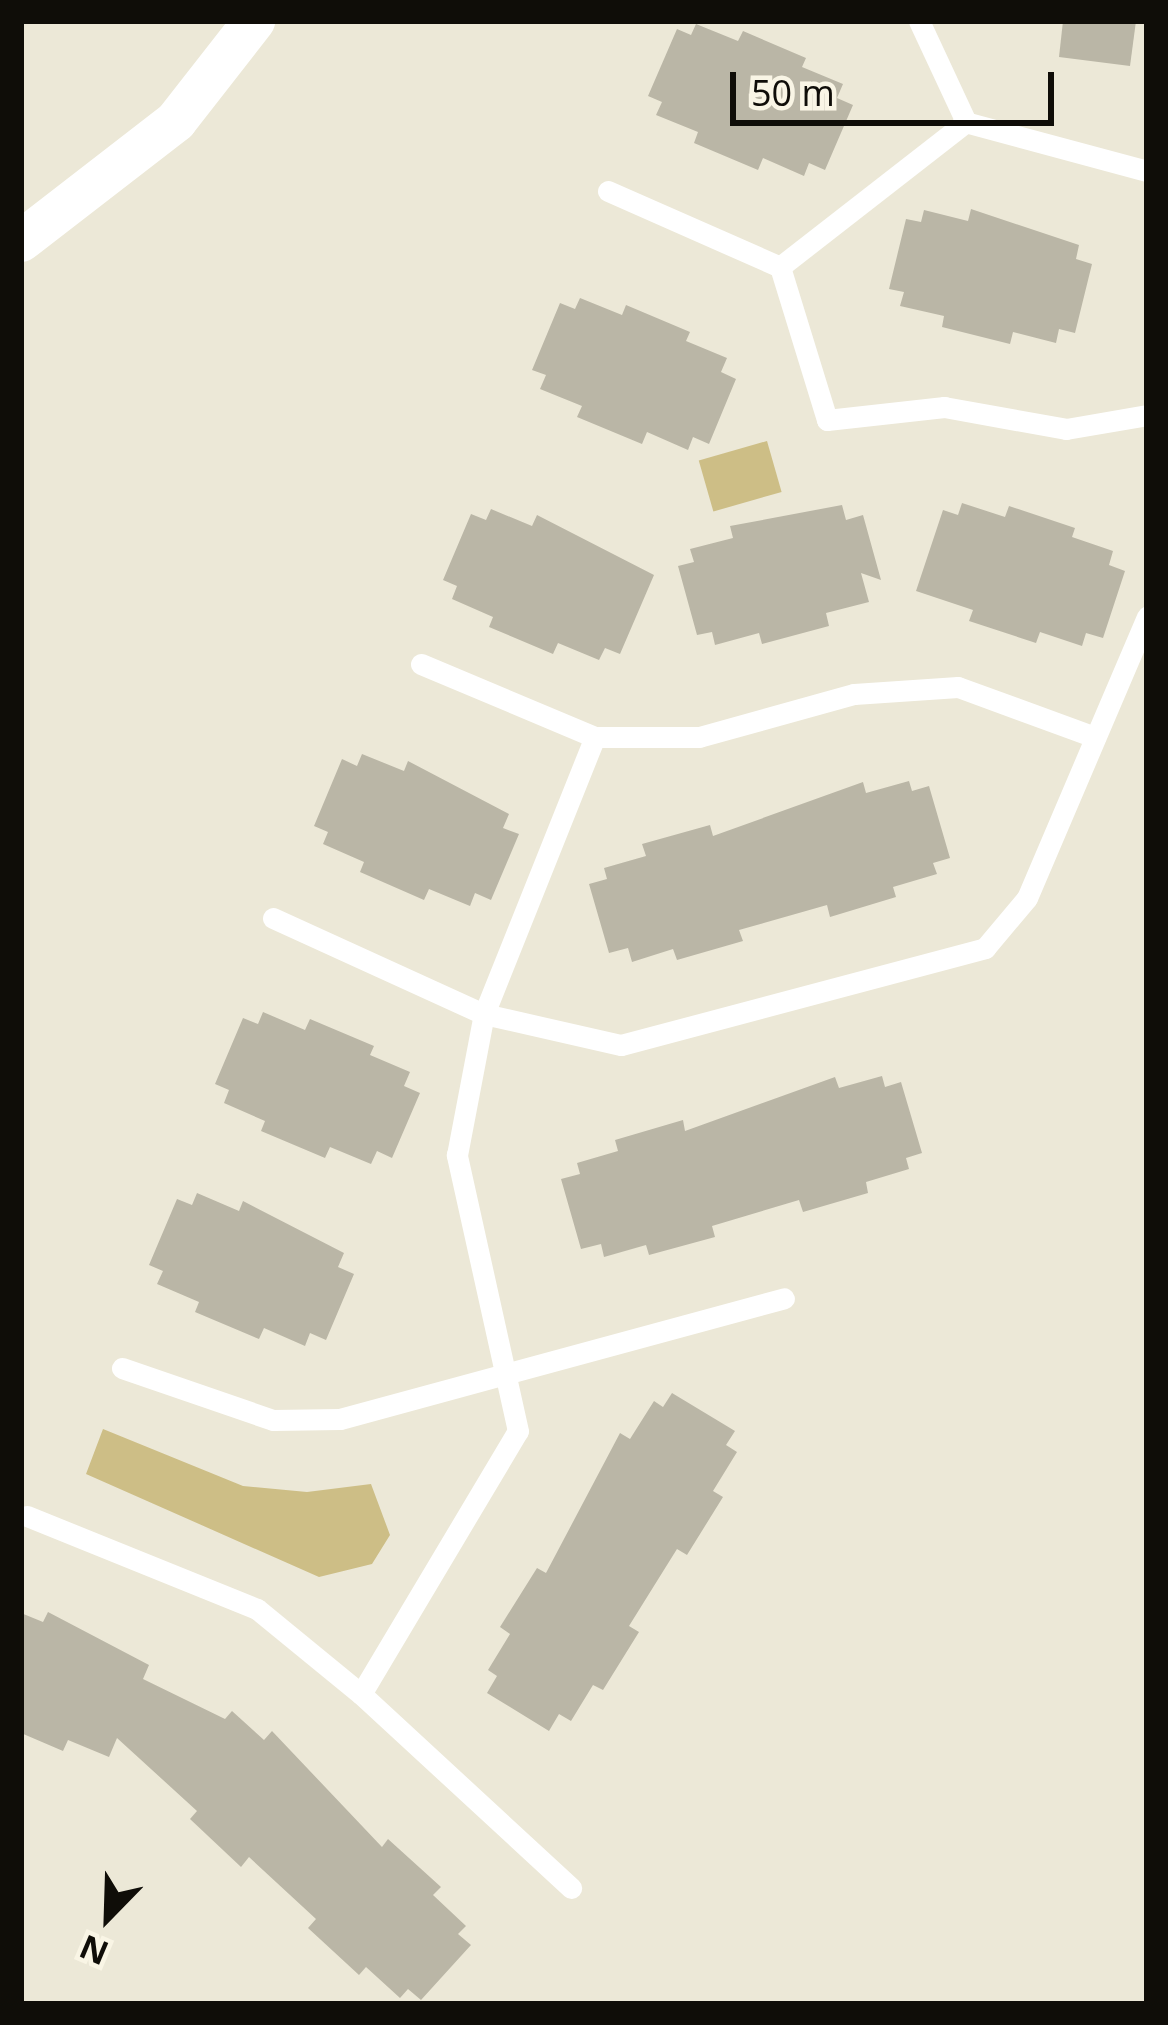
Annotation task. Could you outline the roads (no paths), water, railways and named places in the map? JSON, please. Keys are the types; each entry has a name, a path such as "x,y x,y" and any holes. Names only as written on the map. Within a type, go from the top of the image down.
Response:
{"street":[{"path":"21,241 176,122 254,21"}],"lane":[{"path":"919,21 965,122"},
{"path":"965,122 1147,172"},
{"path":"780,267 965,122"},
{"path":"608,191 780,267 827,420 944,407 1066,429 1147,415"},
{"path":"273,918 484,1014 621,1046 985,948 1027,898 1147,616"},
{"path":"421,664 595,737 699,737 854,694 958,687 1095,737"},
{"path":"361,1694 518,1431 457,1155 484,1014 595,737"},
{"path":"122,1368 273,1420 340,1419 784,1298"},
{"path":"27,1516 257,1609 361,1694 571,1888"}]}
